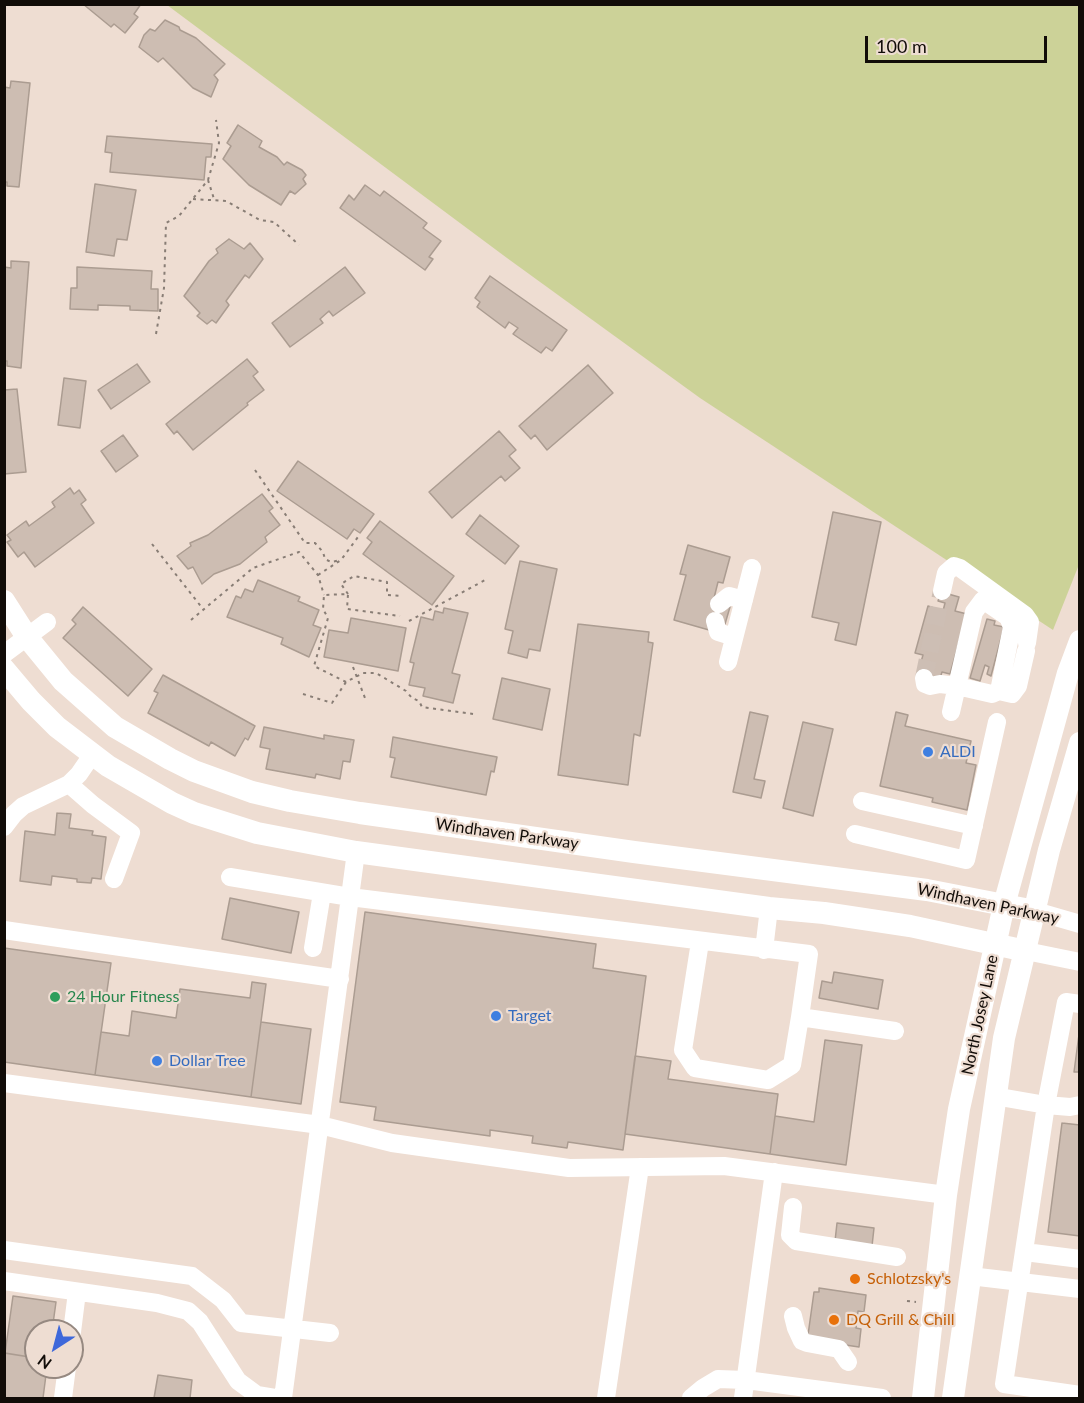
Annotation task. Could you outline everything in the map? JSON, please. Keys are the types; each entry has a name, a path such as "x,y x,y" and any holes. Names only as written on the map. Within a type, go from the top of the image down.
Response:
{"main road":[{"name":"Windhaven Parkway","path":"4,602 27,637 63,681 115,727 170,759 217,780 252,792 360,813 634,852 915,888 1035,911"},
{"name":"North Josey Lane","path":"922,1398 946,1195 959,1109 1004,905 1068,672 1080,641"},
{"path":"4,669 42,712 92,755 150,792 194,813 257,833 356,852 910,926 1026,951"},
{"name":"North Josey Lane","path":"953,1398 1004,1038 1049,850 1080,742"},
{"path":"356,852 360,813"},
{"path":"629,889 634,852"}],"street":[{"path":"924,678 925,684 930,686 940,684 957,686 992,694 999,691 1012,694 1018,686 1030,622 1025,615 954,566 946,573 942,591"},
{"path":"728,662 752,568"},
{"path":"734,637 718,632 717,613 729,596 744,600"},
{"path":"951,712 974,612 983,600 1008,617 1012,627 999,691"},
{"path":"4,654 47,622"},
{"path":"855,834 966,860 997,722"},
{"path":"4,827 23,806 69,784 92,755"},
{"path":"69,784 93,806 131,833 114,879"},
{"path":"862,801 974,826"},
{"path":"284,1398 356,852"},
{"path":"230,877 350,897 809,954 792,1065 768,1080 695,1068 683,1050 700,942"},
{"path":"313,948 322,893"},
{"path":"764,950 769,908"},
{"name":"Windhaven Parkway","path":"1035,911 1080,924"},
{"path":"4,930 339,979"},
{"path":"1026,951 1080,962"},
{"path":"1080,1004 1066,1002 1046,1105 1005,1384 1080,1395"},
{"path":"800,1017 895,1031"},
{"path":"4,1083 320,1125 392,1143 560,1167 724,1166 946,1195"},
{"path":"994,1096 1046,1105 1070,1107 1080,1105"},
{"path":"606,1398 640,1167"},
{"path":"745,1389 774,1173"},
{"path":"793,1207 790,1234 796,1241 897,1257"},
{"path":"4,1250 192,1276 223,1300 241,1323 330,1333"},
{"path":"1025,1252 1080,1259"},
{"path":"970,1276 1080,1289"},
{"path":"4,1281 158,1303 188,1311 200,1322 238,1381 257,1395 275,1398"},
{"path":"74,1319 77,1292"},
{"path":"793,1316 802,1341 839,1349 848,1362"},
{"path":"63,1398 65,1379"},
{"path":"691,1398 718,1379 745,1389 878,1398"}],"path":[{"path":"156,334 164,288 166,223 179,216 208,180 219,142 216,120"},
{"path":"208,180 214,199"},
{"path":"194,199 226,201 260,220 274,222 300,245"},
{"path":"255,470 305,543 315,543 323,552 325,559 330,562 341,560"},
{"path":"318,575 341,560 358,537"},
{"path":"152,544 203,609"},
{"path":"190,620 253,568 299,552 318,575 324,595 323,609 328,618 314,666 346,682"},
{"path":"400,616 347,609 348,594 341,584 354,576 387,582 387,595 401,596"},
{"path":"409,621 488,579"},
{"path":"324,595 348,594"},
{"path":"353,667 365,698"},
{"path":"303,694 332,703 346,682 357,675 376,673 406,691 412,698 419,701 422,707 473,714"},
{"path":"907,1301 916,1302"}],"green space":[{"path":"167,5 1079,5 1080,562 1053,630 700,398 507,258"}],"building":[{"path":"83,4 141,4 134,14 138,17 125,33 114,24 111,27"},
{"path":"165,20 196,38 225,64 214,75 218,80 211,97 193,88 163,58 158,62 139,47 144,35 150,29 155,31"},
{"path":"11,81 30,83 19,187 7,186 7,182 4,182 4,87 10,88"},
{"path":"238,125 262,141 259,147 277,157 284,165 287,162 302,170 306,175 303,179 306,184 295,194 290,191 281,205 249,185 223,159 231,146 227,143"},
{"path":"107,136 212,144 211,157 206,157 204,180 110,172 112,153 105,152"},
{"path":"95,184 136,190 127,240 117,239 114,256 86,252"},
{"path":"365,185 380,196 384,191 427,223 423,228 441,241 429,257 433,259 425,270 340,208 349,195 354,200"},
{"path":"229,239 244,249 250,243 263,259 249,278 245,275 226,301 229,305 216,323 212,320 207,324 197,316 200,313 184,296 209,261 218,253 216,249"},
{"path":"11,261 29,262 21,368 7,366 7,361 4,361 4,267 11,268"},
{"path":"77,267 152,271 151,289 158,289 158,311 130,310 130,306 98,305 98,310 70,309 71,288 77,288"},
{"path":"345,267 365,293 333,316 329,311 320,319 323,323 290,347 272,323"},
{"path":"490,276 567,330 552,351 546,347 541,353 513,334 518,328 509,322 505,328 477,307 480,302 475,298"},
{"path":"247,359 258,372 253,376 264,390 193,450 177,431 174,434 166,424"},
{"path":"137,364 150,382 111,409 98,390"},
{"path":"588,365 613,393 547,450 535,435 531,439 519,426"},
{"path":"64,378 86,381 80,428 58,425"},
{"path":"17,389 26,472 4,474 4,390"},
{"path":"499,431 516,450 509,456 520,468 505,481 501,476 452,518 429,492"},
{"path":"123,435 138,456 116,472 101,451"},
{"path":"298,461 374,514 360,533 354,529 347,539 277,491"},
{"path":"70,488 74,494 79,490 86,500 81,504 94,523 35,567 24,552 18,557 7,542 11,540 7,535 26,521 29,526 55,507 52,502"},
{"path":"262,494 273,508 269,511 280,525 265,537 267,542 240,564 214,574 202,584 193,567 188,569 177,556 191,546 190,543 208,535"},
{"path":"833,512 881,522 856,645 835,640 839,623 812,617"},
{"path":"480,515 519,546 505,564 466,534"},
{"path":"380,521 454,576 432,605 363,554 372,542 367,538"},
{"path":"688,545 730,557 723,583 718,582 713,602 730,607 725,624 709,630 674,620 686,575 680,574"},
{"path":"520,561 557,569 540,651 529,649 527,658 508,653 513,631 505,629"},
{"path":"258,580 300,597 298,601 319,610 313,625 321,628 309,657 281,644 283,638 227,617 236,596 241,598 245,589 253,592"},
{"path":"941,592 959,597 955,611 967,614 950,674 942,672 939,682 917,676 923,655 915,653 928,606 943,611 945,603 938,601"},
{"path":"83,607 152,669 128,696 63,638 76,624 72,620"},
{"path":"444,608 468,613 452,673 460,675 453,703 423,696 425,688 409,685 414,663 410,662 421,617 433,620 435,611 443,613"},
{"path":"351,618 406,628 398,671 324,657 329,630 348,633"},
{"path":"987,619 995,621 994,625 1004,627 991,676 987,674 989,667 985,665 980,681 970,678"},
{"path":"578,624 649,632 648,642 653,643 640,736 634,734 628,785 558,775"},
{"path":"163,675 255,726 248,740 245,738 235,756 211,742 209,746 148,713 158,693 154,691"},
{"path":"502,678 550,689 542,730 493,719"},
{"path":"750,712 768,716 754,779 765,781 761,798 733,792"},
{"name":"ALDI","path":"896,712 908,715 905,726 971,741 966,763 976,765 967,810 932,802 933,798 880,786"},
{"path":"803,722 833,729 813,816 783,808"},
{"path":"264,727 324,739 324,735 354,740 350,762 343,761 340,779 316,774 315,778 266,769 270,749 260,747"},
{"path":"393,737 497,757 494,772 491,771 486,795 391,777 395,758 390,757"},
{"path":"57,813 71,814 69,828 93,831 92,835 106,837 101,879 92,878 91,883 52,876 51,885 20,881 25,831 55,835"},
{"path":"230,898 299,912 291,953 222,939"},
{"name":"Target","path":"365,912 596,944 593,968 646,976 623,1150 568,1142 567,1148 532,1143 533,1136 490,1130 490,1136 374,1120 376,1107 340,1102"},
{"name":"24 Hour Fitness","path":"4,948 111,963 95,1075 4,1062"},
{"path":"834,972 883,980 878,1009 819,998 822,981 832,983"},
{"path":"252,982 266,984 251,1097 95,1075 101,1032 129,1036 132,1011 176,1018 180,989 250,998"},
{"path":"261,1022 311,1029 301,1104 251,1097"},
{"path":"1080,1027 1080,1072 1074,1072"},
{"path":"825,1040 862,1045 846,1165 770,1154 775,1116 814,1122"},
{"path":"635,1056 671,1061 668,1079 778,1094 770,1154 625,1134"},
{"path":"1062,1123 1080,1125 1080,1236 1048,1232"},
{"path":"837,1223 874,1228 872,1246 835,1241"},
{"name":"DQ Grill & Chill","path":"819,1288 866,1295 864,1312 858,1311 856,1328 861,1329 859,1347 812,1340 808,1335 814,1292 819,1292"},
{"path":"13,1296 56,1302 54,1319 24,1319 24,1356 5,1353"},
{"path":"4,1353 24,1356 24,1379 45,1379 43,1398 4,1398"},
{"path":"158,1375 192,1380 190,1398 154,1398"}],"tunnel":[{"path":"924,678 942,591"}],"place":[{"name":"ALDI","path":"928,752"},
{"name":"24 Hour Fitness","path":"55,997"},
{"name":"Target","path":"496,1016"},
{"name":"Dollar Tree","path":"157,1061"},
{"name":"Schlotzsky's","path":"855,1279"},
{"name":"DQ Grill & Chill","path":"834,1320"}]}
